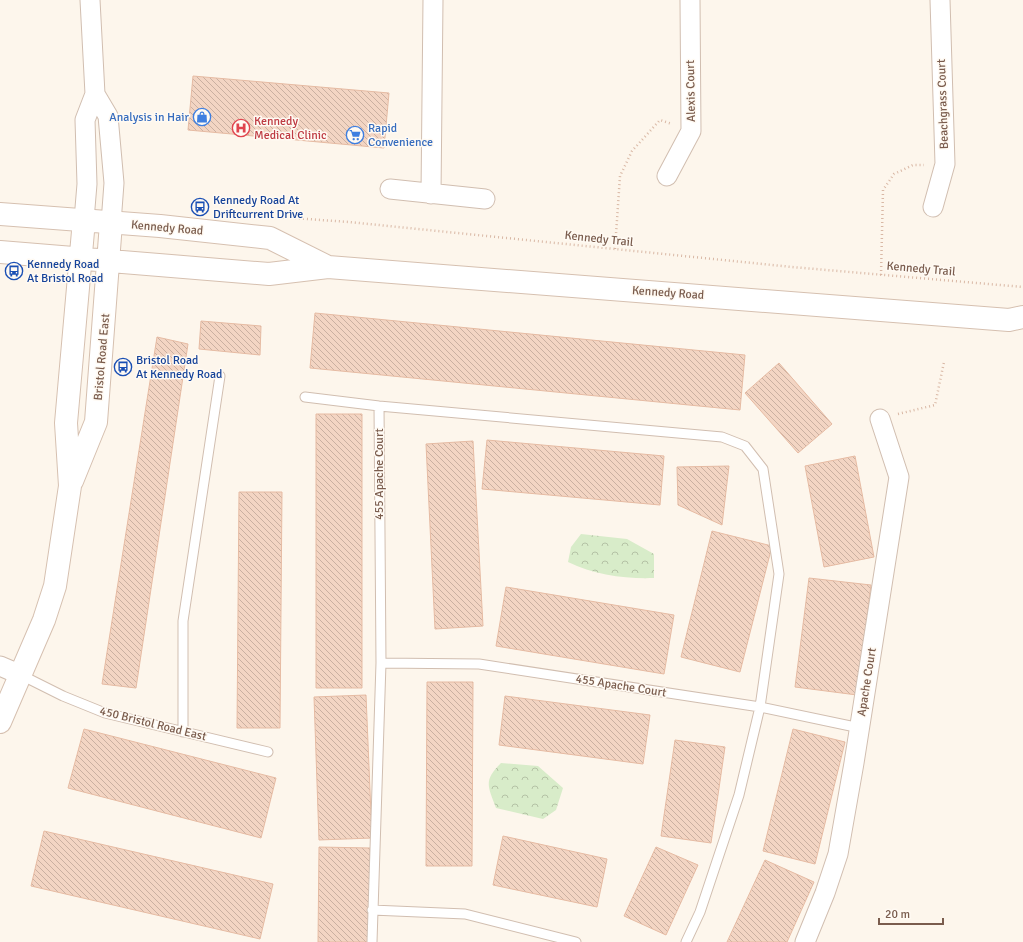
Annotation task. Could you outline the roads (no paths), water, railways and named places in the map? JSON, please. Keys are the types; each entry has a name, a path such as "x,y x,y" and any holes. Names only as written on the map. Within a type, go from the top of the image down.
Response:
{"main road":[{"name":"Kennedy Road","path":"0,214 111,222 270,238 328,267"},
{"name":"Bristol Road East","path":"0,722 44,620 55,586 70,486 66,423 84,220"},
{"name":"Bristol Road East","path":"70,486 96,422 111,222"},
{"name":"Kennedy Road","path":"0,252 269,274 328,267 1018,322"}],"street":[{"path":"84,220 87,184 86,120 95,94 90,0"},
{"path":"431,194 433,0"},
{"name":"Alexis Court","path":"667,176 691,131 690,0"},
{"name":"Beachgrass Court","path":"933,207 945,164 940,0"},
{"path":"95,94 108,116 114,183 111,222"},
{"path":"390,190 485,199"},
{"name":"Apache Court","path":"805,942 825,893 838,854 860,728 899,477 880,419"},
{"path":"0,666 21,675"}],"lane":[{"path":"183,732 184,621 220,376"},
{"path":"305,397 379,406 722,437 745,446 763,469 779,574 760,707 739,795 700,912 686,942"},
{"name":"455 Apache Court","path":"372,942 381,663 379,406"},
{"name":"455 Apache Court","path":"381,663 479,664 760,707 860,728"},
{"name":"450 Bristol Road East","path":"21,675 63,696 105,713 268,752"},
{"path":"372,910 465,914 576,942"}],"place":[{"name":"Analysis in Hair","path":"202,117"},
{"name":"Kennedy Medical Clinic","path":"241,128"},
{"name":"Rapid Convenience","path":"355,135"},
{"name":"Kennedy Road At Driftcurrent Drive","path":"200,207"},
{"name":"Kennedy Road At Bristol Road","path":"14,271"},
{"name":"Bristol Road At Kennedy Road","path":"123,367"}]}
